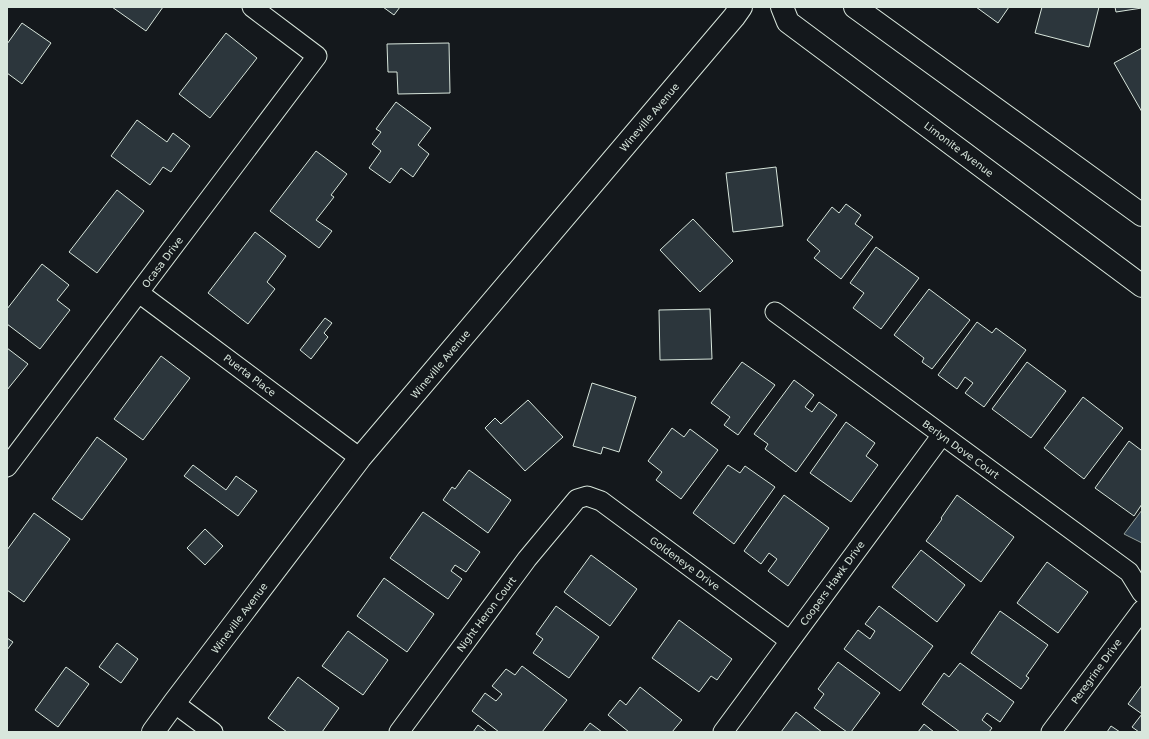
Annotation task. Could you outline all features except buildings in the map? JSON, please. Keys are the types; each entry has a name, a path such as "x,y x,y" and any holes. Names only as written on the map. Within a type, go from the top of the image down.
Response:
{"main road":[{"name":"Wineville Avenue","path":"157,731 174,703 360,458 741,7"},
{"name":"Limonite Avenue","path":"782,7 788,22 1142,286"},
{"path":"856,7 1142,215"}],"street":[{"name":"Ocasa Drive","path":"7,467 317,56 252,7"},
{"name":"Puerta Place","path":"139,292 360,458"},
{"name":"Berlyn Dove Court","path":"774,312 1129,572 1142,593"},
{"name":"Coopers Hawk Drive","path":"723,732 942,435"},
{"name":"Goldeneye Drive","path":"577,499 587,496 601,501 790,641"},
{"name":"Night Heron Court","path":"399,732 527,560 577,499"},
{"name":"Peregrine Drive","path":"1051,732 1142,610"},
{"path":"174,703 213,732"}],"water":[{"path":"1142,510 1142,543 1124,534"}]}
